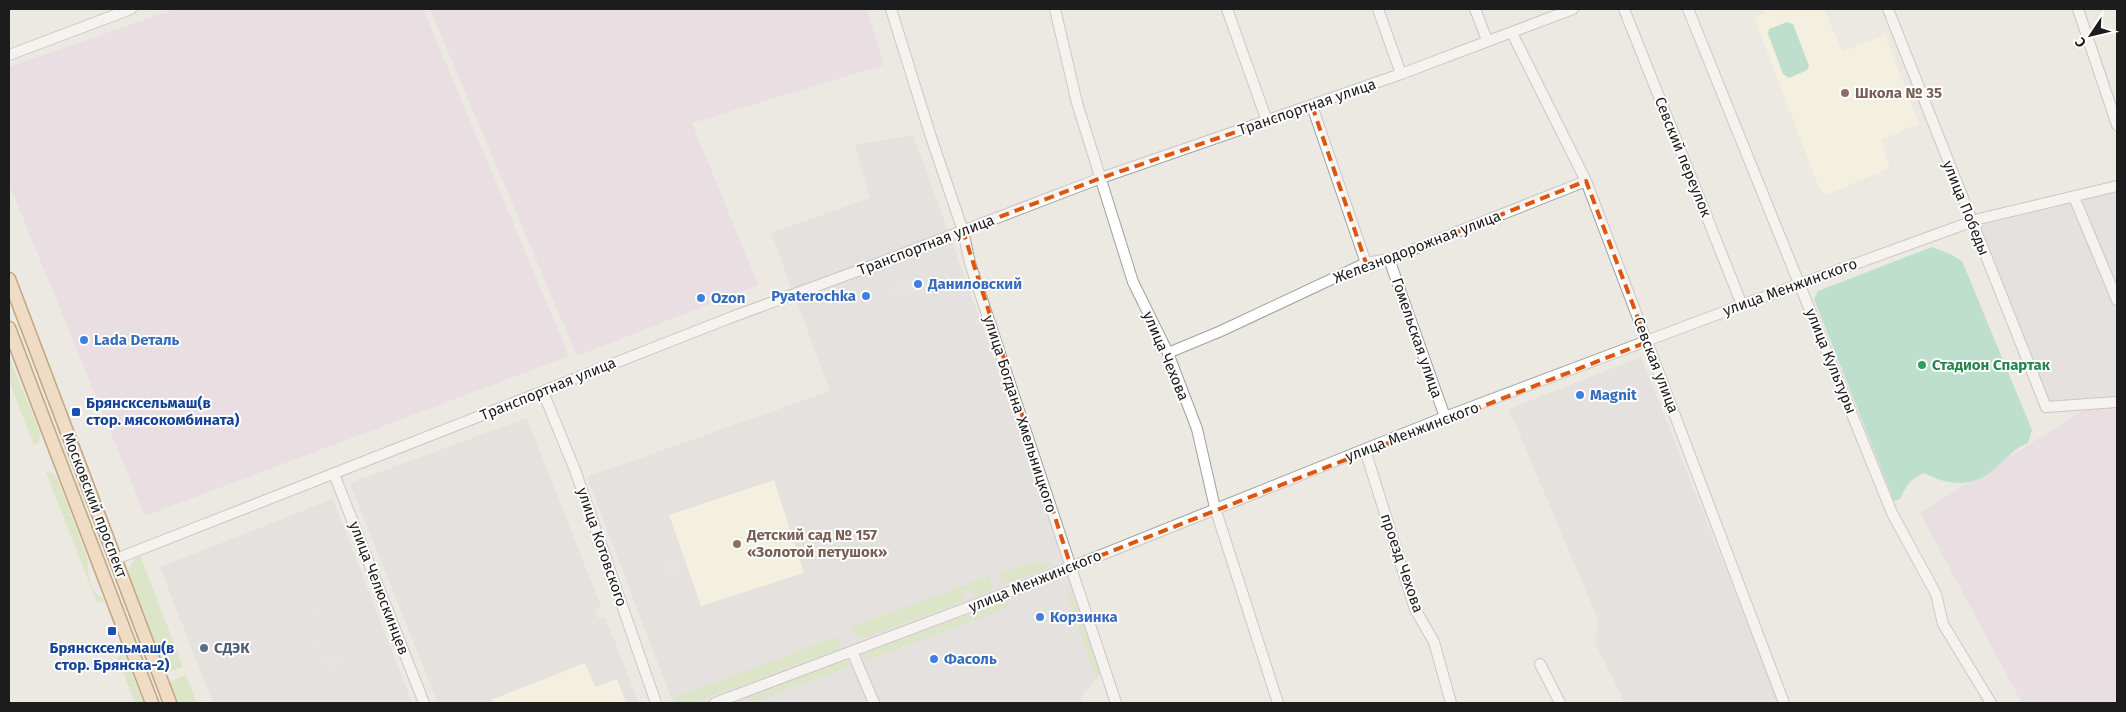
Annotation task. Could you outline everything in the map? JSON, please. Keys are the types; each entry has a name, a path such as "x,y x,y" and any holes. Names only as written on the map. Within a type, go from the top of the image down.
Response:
{"main road":[{"name":"Московский проспект","path":"9,279 170,703"},
{"name":"Московский проспект","path":"9,328 152,703"},
{"path":"99,565 116,559"}],"street":[{"path":"9,55 131,9"},
{"name":"улица Богдана Хмельницкого","path":"891,9 963,231 970,262 1116,703"},
{"name":"улица Чехова","path":"1055,9 1077,103 1133,282 1168,353 1197,429 1215,508 1278,703"},
{"path":"1227,9 1267,121"},
{"path":"1378,9 1401,74"},
{"path":"1475,9 1487,40"},
{"name":"Транспортная улица","path":"116,559 646,350 1101,178 1312,106 1573,9"},
{"name":"Севский переулок","path":"1624,9 1742,305"},
{"name":"улица Культуры","path":"1688,9 1892,513 1936,594 1943,624 1991,703"},
{"name":"улица Победы","path":"1888,9 2046,407 2117,402"},
{"path":"2078,9 2113,95 2117,125"},
{"name":"Севская улица","path":"1512,33 1586,181 1784,703"},
{"path":"1312,106 1366,263"},
{"name":"Железнодорожная улица","path":"1168,353 1221,331 1366,263 1389,260 1586,181"},
{"name":"улица Менжинского","path":"715,703 1071,567 1445,417 1742,305 1972,221 2117,186"},
{"path":"2074,197 2117,300"},
{"name":"Гомельская улица","path":"1389,260 1445,417"},
{"name":"улица Котовского","path":"543,392 575,470 656,703"},
{"name":"проезд Чехова","path":"1365,450 1415,610 1434,642 1451,703"},
{"name":"улица Челюскинцев","path":"334,474 424,703"},
{"path":"852,651 874,703"},
{"path":"1540,664 1560,703"}],"highlighted area":[{"path":"1312,106 1366,263 1389,259 1586,181 1647,342 1071,567 963,231 1101,178"}],"shaded area":[{"path":"175,9 423,9 569,356 145,516 9,184 9,67"},
{"path":"430,9 867,9 884,65 692,123 758,285 577,356"},
{"name":"Школа № 35","path":"1764,9 1825,9 1842,52 1885,35 1919,124 1881,140 1890,168 1824,196 1817,183 1754,17 1766,13"},
{"path":"913,135 1106,668 1081,697 1083,703 673,703 587,477 830,391 771,233 870,198 855,145"},
{"path":"2117,191 2117,407 2052,412 1981,225"},
{"path":"910,278 911,286 915,292 892,301 887,285"},
{"path":"1641,357 1779,703 1625,703 1595,643 1599,622 1509,409"},
{"path":"2090,406 2117,406 2117,703 2022,703 1920,513"},
{"path":"527,418 601,607 595,610 599,619 605,617 639,703 438,703 350,483"},
{"name":"Детский сад № 157 «Золотой петушок»","path":"774,480 804,573 701,606 669,515"},
{"path":"333,499 412,703 213,703 160,567"},
{"path":"675,553 684,577 668,583 659,558"},
{"path":"791,595 797,598 688,640 686,635"},
{"path":"343,598 345,604 322,613 317,617 314,625 325,657 340,652 345,666 326,673 309,634 307,624 312,613 319,607"},
{"path":"585,663 595,687 617,679 626,703 492,703 491,700"}],"green space":[{"path":"1787,22 1793,24 1809,66 1807,70 1789,78 1783,74 1768,34 1769,29"},
{"name":"Стадион Спартак","path":"1932,247 1962,261 2032,430 2028,443 2016,449 1991,472 1982,477 1964,483 1955,483 1924,473 1912,480 1900,499 1894,501 1814,299 1818,291"},
{"path":"9,357 40,433 39,442 34,446 9,380"},
{"path":"46,472 52,473 57,478 88,560 91,585 104,601 97,603"},
{"path":"140,555 183,667 166,673 127,573 132,562"},
{"path":"1029,563 1045,564 1045,568 1007,583 1002,582 1000,574"},
{"path":"989,576 992,587 991,591 975,597 971,588 961,592 964,601 861,639 855,636 851,627"},
{"path":"1071,593 1101,673 1096,679 1068,597"},
{"path":"1006,601 1008,608 864,661 867,652"},
{"path":"836,637 841,642 840,648 694,703 678,703 676,697"},
{"path":"124,654 143,703 135,703 117,657"},
{"path":"843,661 853,665 752,703 750,697"},
{"path":"186,675 197,703 177,703 169,682"}],"place":[{"name":"Школа № 35","path":"1845,93"},
{"name":"Даниловский","path":"918,284"},
{"name":"Pyaterochka","path":"866,296"},
{"name":"Ozon","path":"701,298"},
{"name":"Lada Dеталь","path":"84,340"},
{"name":"Стадион Спартак","path":"1922,365"},
{"name":"Magnit","path":"1580,395"},
{"name":"Брянсксельмаш(в стор. мясокомбината)","path":"76,412"},
{"name":"Детский сад № 157 «Золотой петушок»","path":"737,544"},
{"name":"Корзинка","path":"1040,617"},
{"name":"Брянсксельмаш(в стор. Брянска-2)","path":"112,631"},
{"name":"СДЭК","path":"204,648"},
{"name":"Фасоль","path":"934,659"}]}
